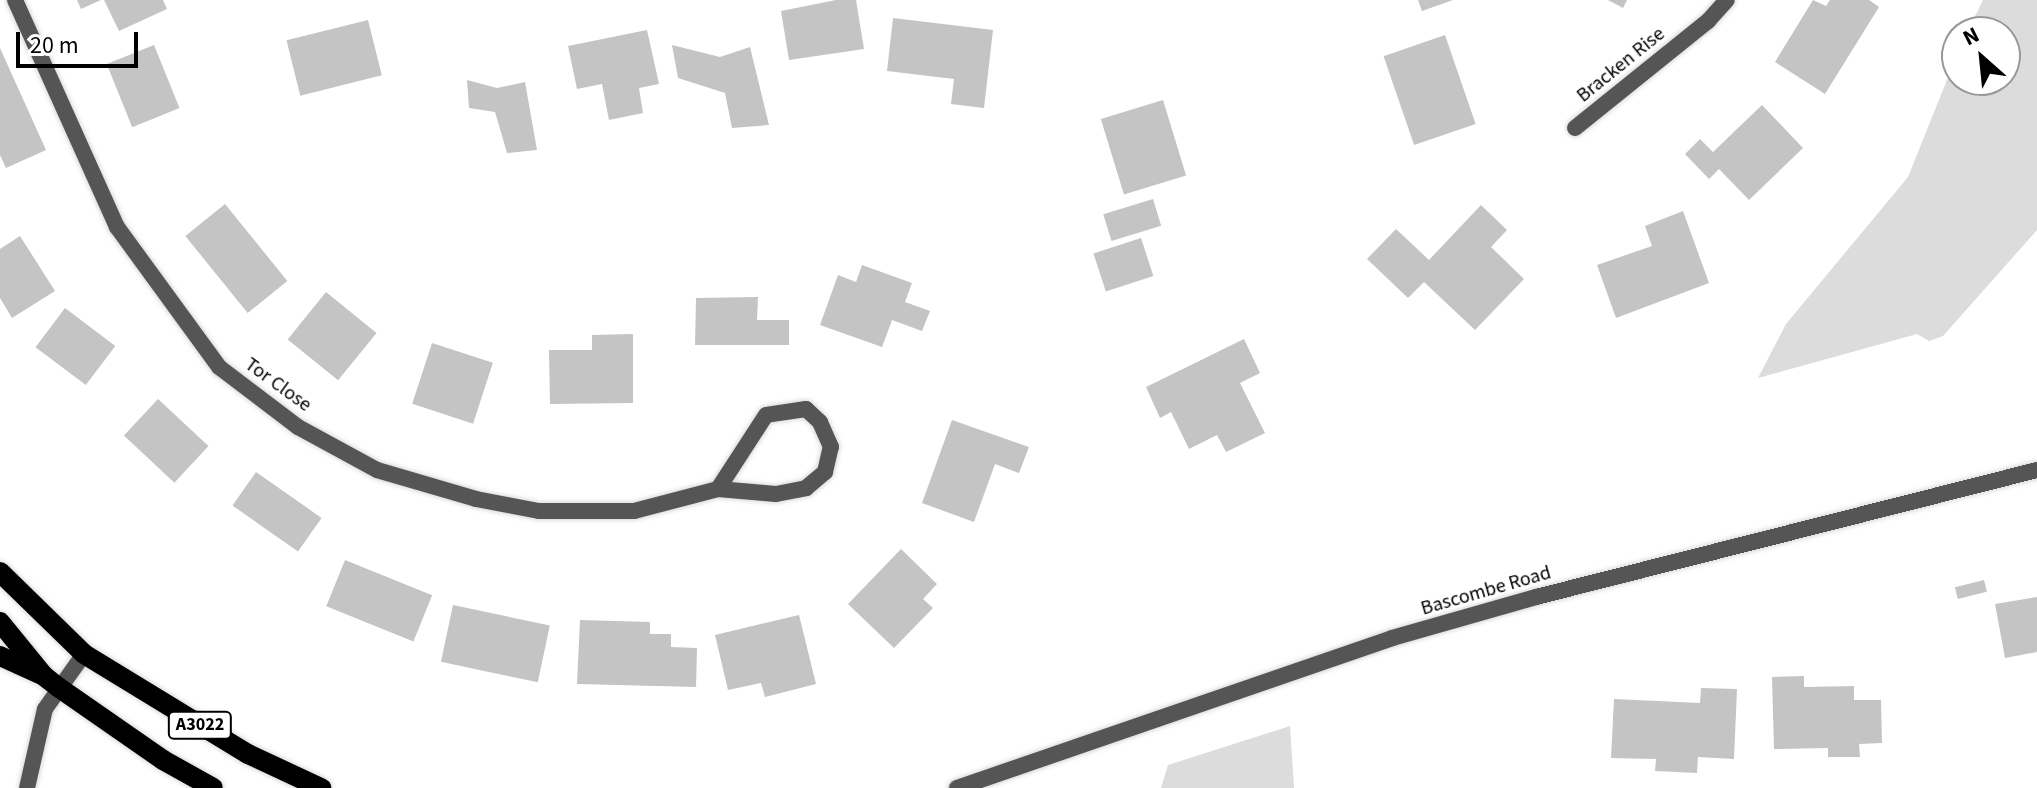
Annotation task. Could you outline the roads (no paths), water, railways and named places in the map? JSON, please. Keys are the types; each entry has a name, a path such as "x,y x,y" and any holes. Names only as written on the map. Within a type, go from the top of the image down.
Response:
{"main road":[{"name":"A3022","path":"0,572 84,654 248,754 321,788"},
{"path":"0,622 51,681"},
{"name":"A3022","path":"0,656 51,681 163,760 213,788"}],"street":[{"name":"Tor Close","path":"15,0 117,227 219,367 298,427 377,470 476,499 539,511 634,511 718,489 776,494 806,488 825,472 831,447 820,422 806,409 766,415 718,489"},
{"name":"Bracken Rise","path":"1575,128 1708,21 1727,0"},
{"name":"Bascombe Road","path":"957,788 1392,638 1536,597 2037,470"},
{"path":"27,788 51,681 84,654"}]}
